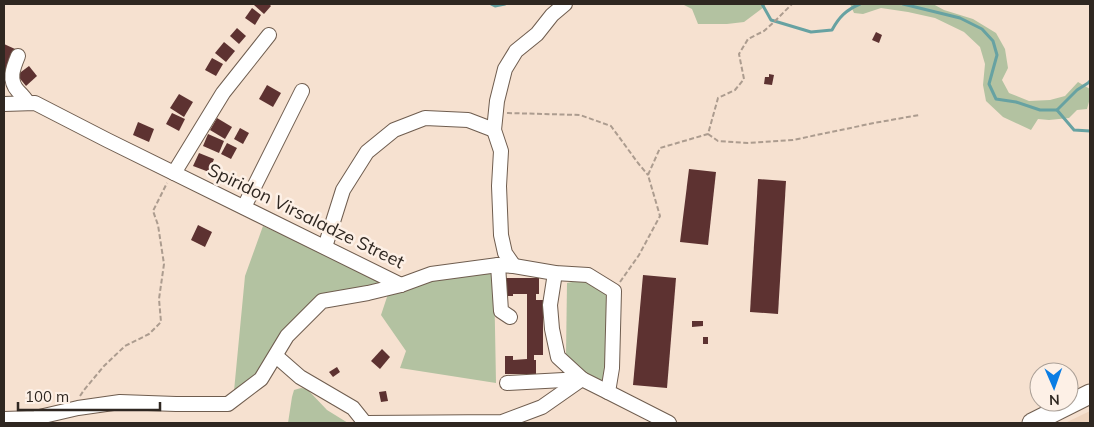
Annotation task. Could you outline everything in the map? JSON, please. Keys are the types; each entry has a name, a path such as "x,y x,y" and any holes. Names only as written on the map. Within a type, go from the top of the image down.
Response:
{"highway":[{"path":"1032,423 1090,394"}],"street":[{"path":"514,266 505,254 501,235 499,186 501,151 494,130 497,101 505,69 516,51 537,34 552,15 565,4"},
{"path":"174,172 223,93 269,35"},
{"path":"18,56 13,69 12,80 16,90 25,97 28,103"},
{"path":"244,207 302,91"},
{"name":"Spiridon Virsaladze Street","path":"4,104 35,103 402,285 431,274 498,265 555,273 588,275 614,292"},
{"path":"325,247 343,190 367,152 394,130 425,118 468,120 494,130"},
{"path":"498,265 501,311 510,318"},
{"path":"555,273 550,305 552,329 558,357 582,379 668,423"},
{"path":"4,419 36,418 78,408 120,402 228,404 261,379 287,336 322,301 368,294 402,285"},
{"path":"608,392 612,368 614,292"},
{"path":"276,356 300,377 354,408 366,423 502,422 542,407 582,379"},
{"path":"507,383 582,379"},
{"path":"532,423 542,407"}],"path":[{"path":"708,134 718,98 735,90 744,79 739,54 748,39 764,31 792,4"},
{"path":"496,112 509,114 580,115 611,126 648,175 660,216 639,255 614,292"},
{"path":"648,175 660,148 708,134 718,140 748,143 793,140 919,115"},
{"path":"78,408 80,397 84,390 104,366 125,346 149,334 161,322 159,298 164,264 158,225 153,211 174,172"}],"shaded area":[{"path":"1090,411 1090,423 1065,423"}],"green space":[{"path":"682,4 766,4 744,22 698,24 692,9"},
{"path":"850,4 933,4 944,10 973,19 996,33 1005,49 1008,68 1002,80 1009,93 1029,101 1050,100 1065,96 1078,82 1090,89 1087,109 1077,110 1069,118 1038,119 1031,130 1003,117 986,101 983,85 985,64 980,47 964,32 935,18 908,12 881,8 863,14 854,13"},
{"path":"263,226 389,283 322,295 280,334 259,372 234,391 245,276"},
{"path":"471,274 494,274 496,383 400,368 406,351 381,315 389,291 398,291 436,280"},
{"path":"587,279 599,285 609,300 606,378 602,382 584,372 566,355 567,283"},
{"path":"307,389 327,410 348,423 288,423 294,390"}],"building":[{"path":"269,4 271,6 264,14 254,5"},
{"path":"252,8 261,15 255,25 245,18"},
{"path":"237,28 246,36 239,44 230,36"},
{"path":"876,32 882,35 879,43 872,40"},
{"path":"224,42 235,51 226,62 215,53"},
{"path":"4,44 15,49 5,72 4,72"},
{"path":"212,58 223,64 216,76 205,70"},
{"path":"29,66 37,76 26,86 17,75"},
{"path":"769,74 774,75 772,85 764,84 765,77 769,77"},
{"path":"267,85 281,93 273,107 259,99"},
{"path":"179,94 193,102 184,117 170,108"},
{"path":"172,113 185,119 179,131 166,124"},
{"path":"217,118 232,127 225,139 210,130"},
{"path":"138,122 154,129 149,142 133,135"},
{"path":"240,128 249,133 243,144 234,139"},
{"path":"208,134 224,141 219,153 203,146"},
{"path":"227,143 237,148 231,159 221,154"},
{"path":"199,153 214,159 209,172 193,166"},
{"path":"689,169 716,172 708,245 680,242"},
{"path":"758,179 786,181 778,314 750,312"},
{"path":"198,225 212,232 205,247 191,240"},
{"path":"643,275 676,278 667,388 633,385"},
{"path":"506,278 539,278 539,294 536,294 536,300 543,300 543,355 534,355 536,374 505,374 505,356 513,356 513,360 527,359 527,294 506,296"},
{"path":"692,321 703,321 703,326 692,327"},
{"path":"703,337 708,337 708,344 703,344"},
{"path":"382,349 390,357 380,369 371,361"},
{"path":"337,367 340,372 333,377 329,372"},
{"path":"386,391 388,401 381,402 379,392"}],"waterway":[{"path":"491,4 495,6 505,4"},
{"path":"762,4 771,20 811,32 832,30 843,14 860,4"},
{"path":"903,4 960,18 982,29 993,41 997,55 989,84 996,99 1016,102 1040,110 1057,110 1077,90 1090,81"},
{"path":"1057,110 1074,130 1090,131"}]}
